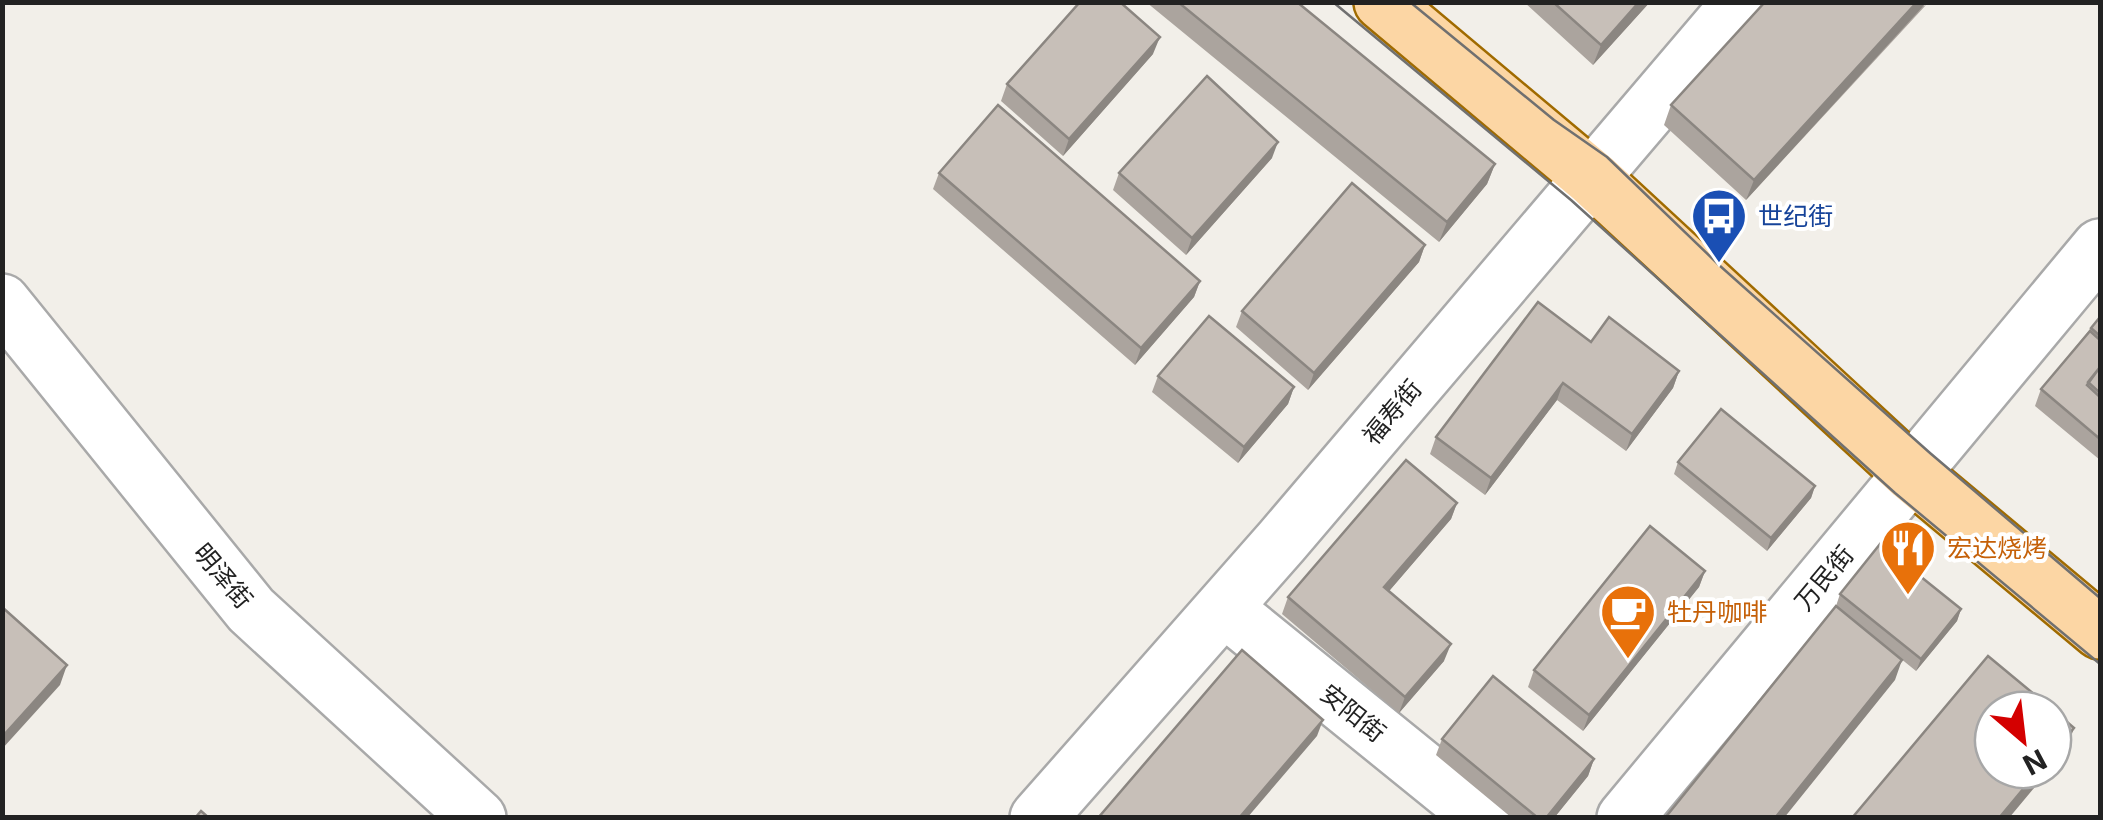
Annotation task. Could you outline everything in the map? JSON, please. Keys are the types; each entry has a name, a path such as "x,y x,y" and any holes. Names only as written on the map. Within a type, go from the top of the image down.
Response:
{"main road":[{"path":"1382,2 1593,179 1912,474 2100,631"}],"street":[{"name":"福寿街","path":"1038,818 1224,608 1741,2"},
{"name":"万民街","path":"1625,818 2100,248"},
{"name":"明泽街","path":"9,326 251,610 456,811"},
{"name":"安阳街","path":"1224,608 1482,818"}],"building":[{"path":"1080,2 1120,2 1160,37 1069,139 1007,84"},
{"path":"1178,2 1297,2 1495,164 1447,222"},
{"path":"1553,2 1639,2 1601,45"},
{"path":"1765,2 1917,2 1754,180 1671,105"},
{"path":"1207,76 1278,142 1192,238 1119,173"},
{"path":"998,105 1200,281 1141,348 939,173"},
{"path":"1352,183 1425,245 1314,373 1242,311"},
{"path":"1538,302 1591,342 1609,317 1679,371 1632,434 1563,383 1491,478 1436,437"},
{"path":"1209,316 1294,387 1244,447 1158,376"},
{"path":"2100,317 2100,336 2091,328"},
{"path":"2090,331 2100,340 2100,367 2087,385 2100,397 2100,439 2041,389"},
{"path":"2100,367 2100,393 2088,382"},
{"path":"1721,409 1815,486 1771,538 1678,462"},
{"path":"1406,460 1457,503 1384,587 1451,644 1405,697 1288,597"},
{"path":"1650,526 1705,571 1589,715 1534,670"},
{"path":"1880,544 1961,609 1921,659 1840,594"},
{"path":"1836,606 1902,660 1775,818 1665,818"},
{"path":"2,607 67,665 2,737"},
{"path":"1242,650 1323,720 1239,818 1098,818"},
{"path":"1988,656 2029,690 1973,690 1973,790 2022,790 1999,818 1852,818"},
{"path":"1493,676 1594,759 1546,818 1538,818 1442,739"}],"tram line":[{"path":"1333,2 1571,200 1895,493 2100,664"},
{"path":"1410,2 1554,120 1607,157 1719,265 2100,598"}],"place":[{"name":"世纪街","path":"1719,265"},
{"name":"宏达烧烤","path":"1908,597"},
{"name":"牡丹咖啡","path":"1628,661"}]}
